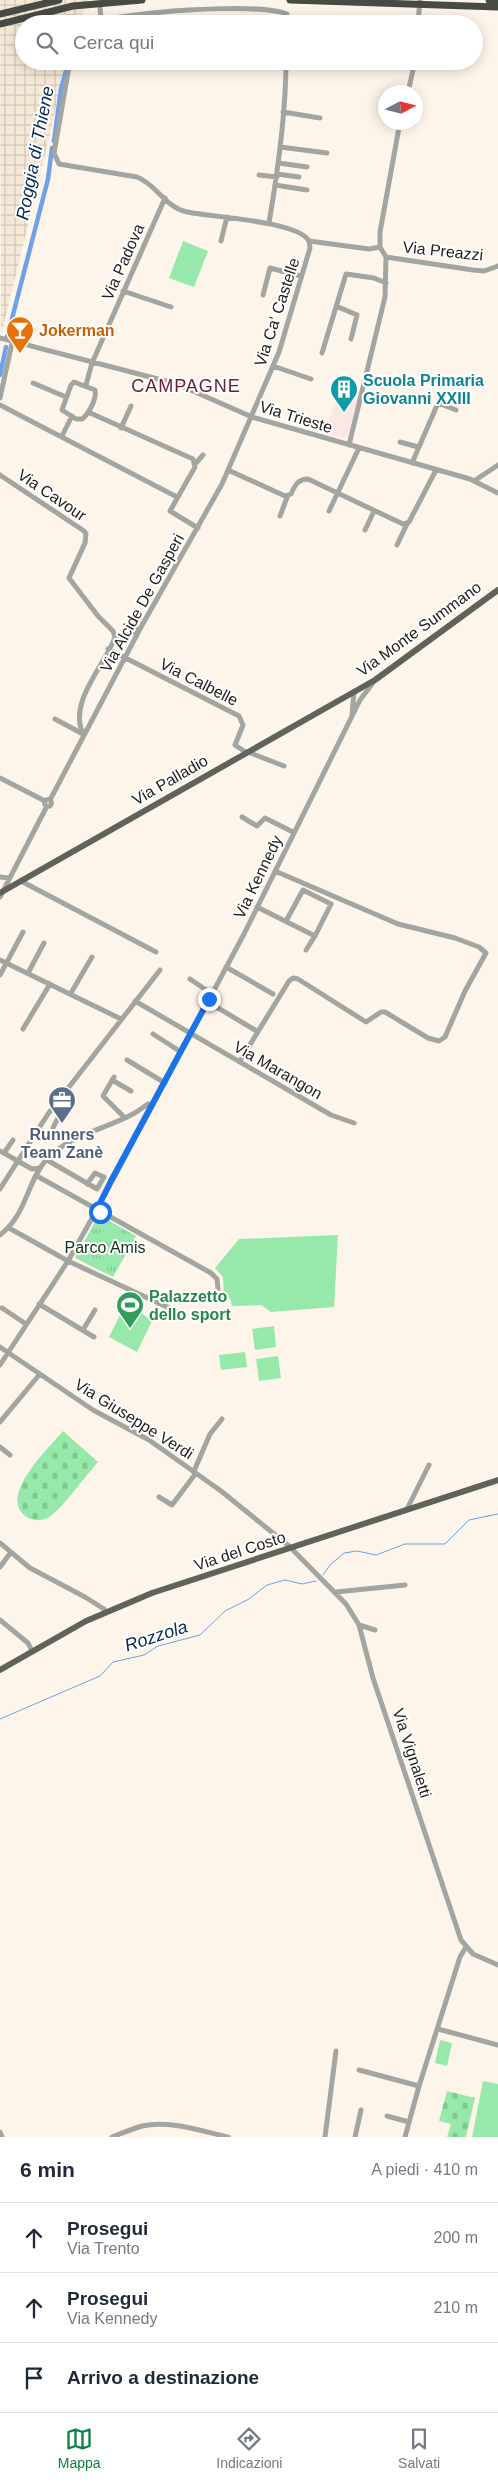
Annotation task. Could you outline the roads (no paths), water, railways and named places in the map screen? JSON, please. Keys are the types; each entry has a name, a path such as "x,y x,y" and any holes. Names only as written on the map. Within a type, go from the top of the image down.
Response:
{"highway":[{"path":"0,14 59,0"},
{"path":"36,15 73,6 142,0"},
{"path":"290,0 498,8"},
{"path":"489,0 498,0"},
{"path":"0,24 15,20"}],"main road":[{"name":"Via Monte Summano","path":"355,691 375,680 498,590"},
{"name":"Via Palladio","path":"1,894 355,691"},
{"name":"Via del Costo","path":"0,1670 106,1612 152,1594 498,1480"}],"street":[{"path":"419,15 420,0"},
{"path":"100,7 101,15"},
{"path":"148,15 194,10 244,9 287,15"},
{"path":"68,70 54,153 59,164 145,180 178,210 269,223 305,236 310,241 369,249 380,247"},
{"path":"269,223 279,163 285,70"},
{"path":"410,85 414,70"},
{"path":"283,112 320,118"},
{"path":"348,445 386,297 386,257 380,247 380,232 399,130"},
{"path":"280,147 326,153"},
{"path":"279,163 307,167"},
{"path":"259,175 299,177"},
{"path":"275,185 307,190"},
{"name":"Via Padova","path":"86,385 92,363 163,196"},
{"path":"222,241 227,217"},
{"name":"Via Ca' Castelle","path":"252,417 273,366 310,248 310,241"},
{"name":"Via Preazzi","path":"386,257 484,271 498,266"},
{"path":"263,295 270,268 301,276"},
{"path":"322,353 346,274 374,278 386,283"},
{"path":"124,291 172,307"},
{"path":"336,306 358,315 351,339"},
{"name":"Via Trieste","path":"0,338 12,343 177,384 252,417 474,481 498,493"},
{"path":"0,398 12,343"},
{"path":"273,366 311,379"},
{"path":"74,382 86,385 93,387 96,394 88,412 82,419 62,410 74,382"},
{"path":"33,384 66,397"},
{"path":"412,463 418,447 426,435 438,403 456,410"},
{"path":"0,405 177,497"},
{"path":"121,428 131,406"},
{"path":"88,412 189,457 196,463"},
{"path":"62,436 72,416"},
{"name":"Via Alcide De Gasperi","path":"1,894 83,734 126,658 141,627 198,528 228,470 240,439 252,417"},
{"path":"400,442 418,447"},
{"path":"329,511 359,448"},
{"path":"198,528 170,511 196,463 203,455"},
{"path":"474,481 498,465"},
{"path":"228,470 282,495 288,495"},
{"path":"397,545 436,470"},
{"name":"Via Cavour","path":"0,476 86,534 85,543 69,578 98,616 113,631 115,637"},
{"path":"280,516 288,495 302,479 313,481 407,524"},
{"path":"365,530 374,510"},
{"path":"83,734 81,718 83,700 108,649 115,637 131,634 141,627"},
{"name":"Via Calbelle","path":"108,649 239,716 243,724 235,745 248,752"},
{"name":"Via Kennedy","path":"0,1365 7,1351 68,1261 96,1211 140,1127 143,1116 164,1084 208,1002 352,715 360,700 375,680"},
{"path":"355,691 360,700"},
{"path":"352,715 351,706 355,691"},
{"path":"339,700 349,702 351,706"},
{"path":"54,719 83,734"},
{"path":"248,752 284,766"},
{"path":"0,778 47,802"},
{"path":"242,817 257,826 265,818 293,832"},
{"path":"240,1061 289,982 296,978 366,1022 381,1012 385,1012 428,1038 439,1041 444,1037 465,991 486,952 479,947 455,938 398,924 275,871"},
{"path":"0,877 9,878"},
{"path":"21,881 156,952"},
{"path":"286,921 303,890 331,904 306,950"},
{"path":"257,907 315,936"},
{"path":"0,976 23,932"},
{"path":"28,974 44,943"},
{"path":"71,993 92,957"},
{"path":"0,960 121,1019"},
{"path":"226,967 274,994"},
{"path":"0,1189 48,1114 160,970"},
{"path":"190,979 212,994"},
{"path":"23,1029 50,984"},
{"name":"Via Marangon","path":"136,1001 331,1115 354,1123"},
{"path":"208,1002 255,1030"},
{"path":"153,1034 181,1052"},
{"path":"127,1060 164,1084"},
{"path":"125,1118 103,1096 113,1078 131,1091"},
{"path":"53,1128 68,1097 65,1091"},
{"path":"0,1235 9,1228 22,1210 40,1168 47,1160 68,1143 149,1107"},
{"path":"130,1116 143,1116"},
{"path":"12,1140 2,1152 33,1169 40,1168"},
{"path":"47,1160 97,1189 104,1177"},
{"path":"33,1169 33,1183"},
{"path":"87,1184 95,1174 111,1181"},
{"path":"37,1176 96,1211 211,1273 217,1279 218,1289"},
{"path":"9,1228 68,1261 182,1314"},
{"path":"39,1304 94,1337"},
{"path":"2,1308 26,1324"},
{"path":"83,1330 95,1310"},
{"name":"Via Giuseppe Verdi","path":"0,1347 93,1410 149,1440 195,1472 292,1549"},
{"path":"0,1422 40,1374"},
{"path":"159,1498 172,1505 195,1472 210,1434 222,1419"},
{"path":"0,1447 10,1456"},
{"path":"408,1509 429,1465"},
{"path":"0,1543 30,1568 85,1597 106,1612"},
{"name":"Via Vignaletti","path":"292,1549 336,1592 358,1625 373,1678 454,1920 466,1947"},
{"path":"0,1567 11,1552"},
{"path":"336,1592 405,1585"},
{"path":"0,1620 28,1643 32,1651"},
{"path":"358,1625 375,1630"},
{"path":"405,2137 418,2086 460,1957 466,1947 481,1959 498,1965"},
{"path":"438,2029 498,2044"},
{"path":"325,2137 336,2050"},
{"path":"359,2070 418,2086"},
{"path":"355,2137 361,2110"},
{"path":"387,2116 409,2122"},
{"path":"112,2137 143,2126 155,2125 191,2129 228,2137"},
{"path":"0,2132 2,2137"}],"waterway":[{"name":"Roggia di Thiene","path":"54,141 61,89 66,70"},
{"name":"Roggia di Thiene","path":"7,338 48,179 52,148"},
{"name":"Roggia di Thiene","path":"0,375 6,347"},
{"name":"Rozzola","path":"323,1575 330,1565 344,1553 357,1551 376,1555 405,1544 445,1544 469,1520 498,1514"},
{"name":"Rozzola","path":"0,1719 100,1676 113,1662 144,1655 158,1646 200,1635 225,1611 249,1599 267,1585 285,1580 302,1584 316,1581"}],"place":[{"name":"Jokerman","path":"20,354"},
{"name":"Scuola Primaria Giovanni XXIII","path":"344,413"},
{"name":"Runners Team Zanè","path":"62,1124"},
{"name":"Palazzetto dello sport","path":"130,1329"}],"district":[{"name":"CAMPAGNE","path":"186,386"}],"park label":[{"name":"Parco Amis","path":"105,1247"}]}
